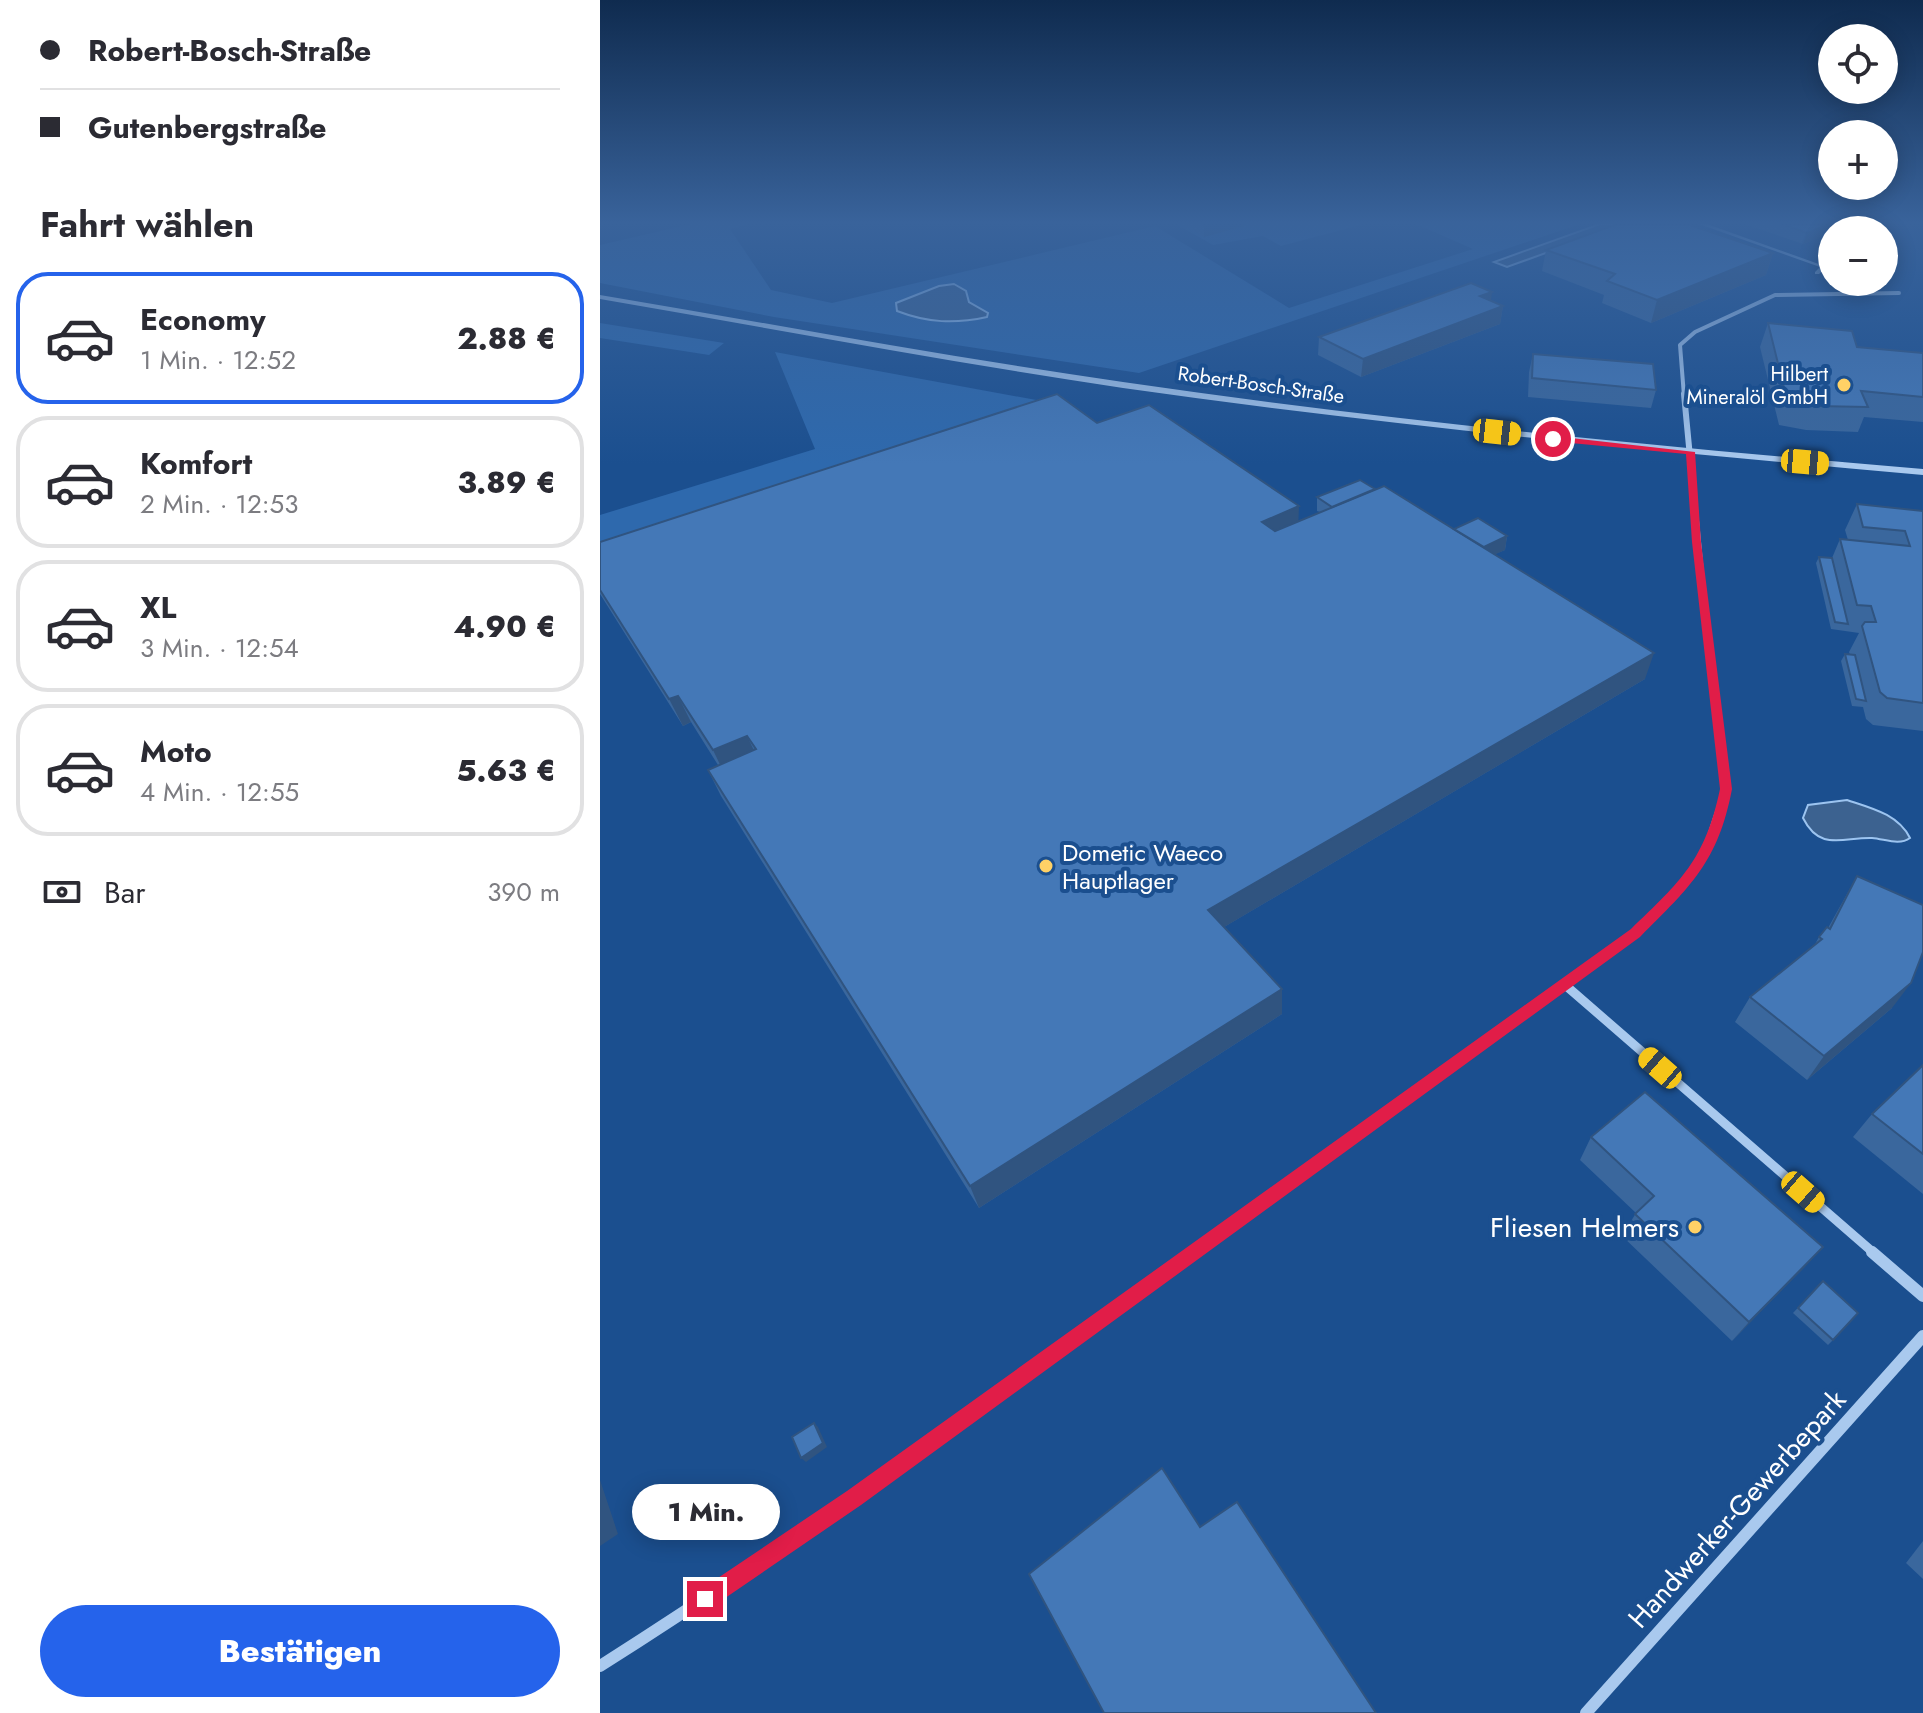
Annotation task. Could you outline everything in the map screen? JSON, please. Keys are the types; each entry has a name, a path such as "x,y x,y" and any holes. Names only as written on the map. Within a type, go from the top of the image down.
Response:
{"street":[{"name":"Robert-Bosch-Straße","path":"641,304 1120,384 1413,423 1923,472"},
{"path":"600,1666 731,1583 854,1498 1635,933 1687,883 1706,854 1719,825 1726,789 1696,542 1680,345 1685,339 1757,304"},
{"path":"1564,984 1923,1296"},
{"name":"Handwerker-Gewerbepark","path":"1586,1713 1923,1336"}],"shaded area":[{"path":"707,304 1282,304 1289,308 1302,304 1343,304 1139,373"},
{"path":"896,304 972,304 988,313 987,317 964,321 942,321 897,311"},
{"path":"600,323 724,343 709,355 600,338"},
{"path":"775,352 1069,406 600,563 600,515 815,449"},
{"path":"1847,800 1891,818 1910,838 1897,842 1872,838 1825,839 1810,829 1803,818 1808,805"}],"building":[{"path":"1412,304 1503,306 1363,359 1319,337"},
{"path":"1768,323 1852,331 1857,347 1923,353 1923,397 1861,391 1868,407 1815,406 1787,400"},
{"path":"1533,354 1653,364 1656,390 1532,378"},
{"name":"Dometic Waeco Hauptlager","path":"1057,394 1097,423 1149,405 1299,506 1262,522 1275,531 1384,486 1654,653 1208,910 1282,989 970,1186 708,770 756,749 747,736 713,750 678,696 669,699 600,590 600,542"},
{"path":"1360,480 1375,489 1332,507 1317,497"},
{"path":"1857,504 1923,511 1923,703 1887,698 1880,692 1862,626 1865,622 1876,622 1871,606 1857,605 1840,539 1910,546 1905,531 1863,527"},
{"path":"1478,518 1507,536 1484,547 1454,529"},
{"path":"1819,557 1832,558 1848,624 1835,622"},
{"path":"1845,654 1855,655 1866,701 1856,699"},
{"path":"1857,876 1923,905 1923,952 1911,983 1824,1056 1750,997 1822,939 1819,937 1827,927 1830,929"},
{"path":"1923,1065 1923,1154 1872,1114"},
{"name":"Fliesen Helmers","path":"1645,1092 1823,1247 1749,1322 1635,1214 1654,1196 1591,1137"},
{"path":"1823,1281 1858,1313 1833,1340 1798,1308"},
{"path":"814,1423 823,1443 801,1458 792,1437"},
{"path":"1162,1468 1200,1527 1237,1502 1376,1713 1104,1713 1029,1574"}],"place":[{"name":"Hilbert Mineralöl GmbH","path":"1844,385"},
{"name":"Dometic Waeco Hauptlager","path":"1046,866"},
{"name":"Fliesen Helmers","path":"1695,1227"}],"route":[{"path":"705,1599 854,1498 1635,933 1687,883 1706,854 1719,825 1726,789 1696,542 1690,452 1553,439"}]}
